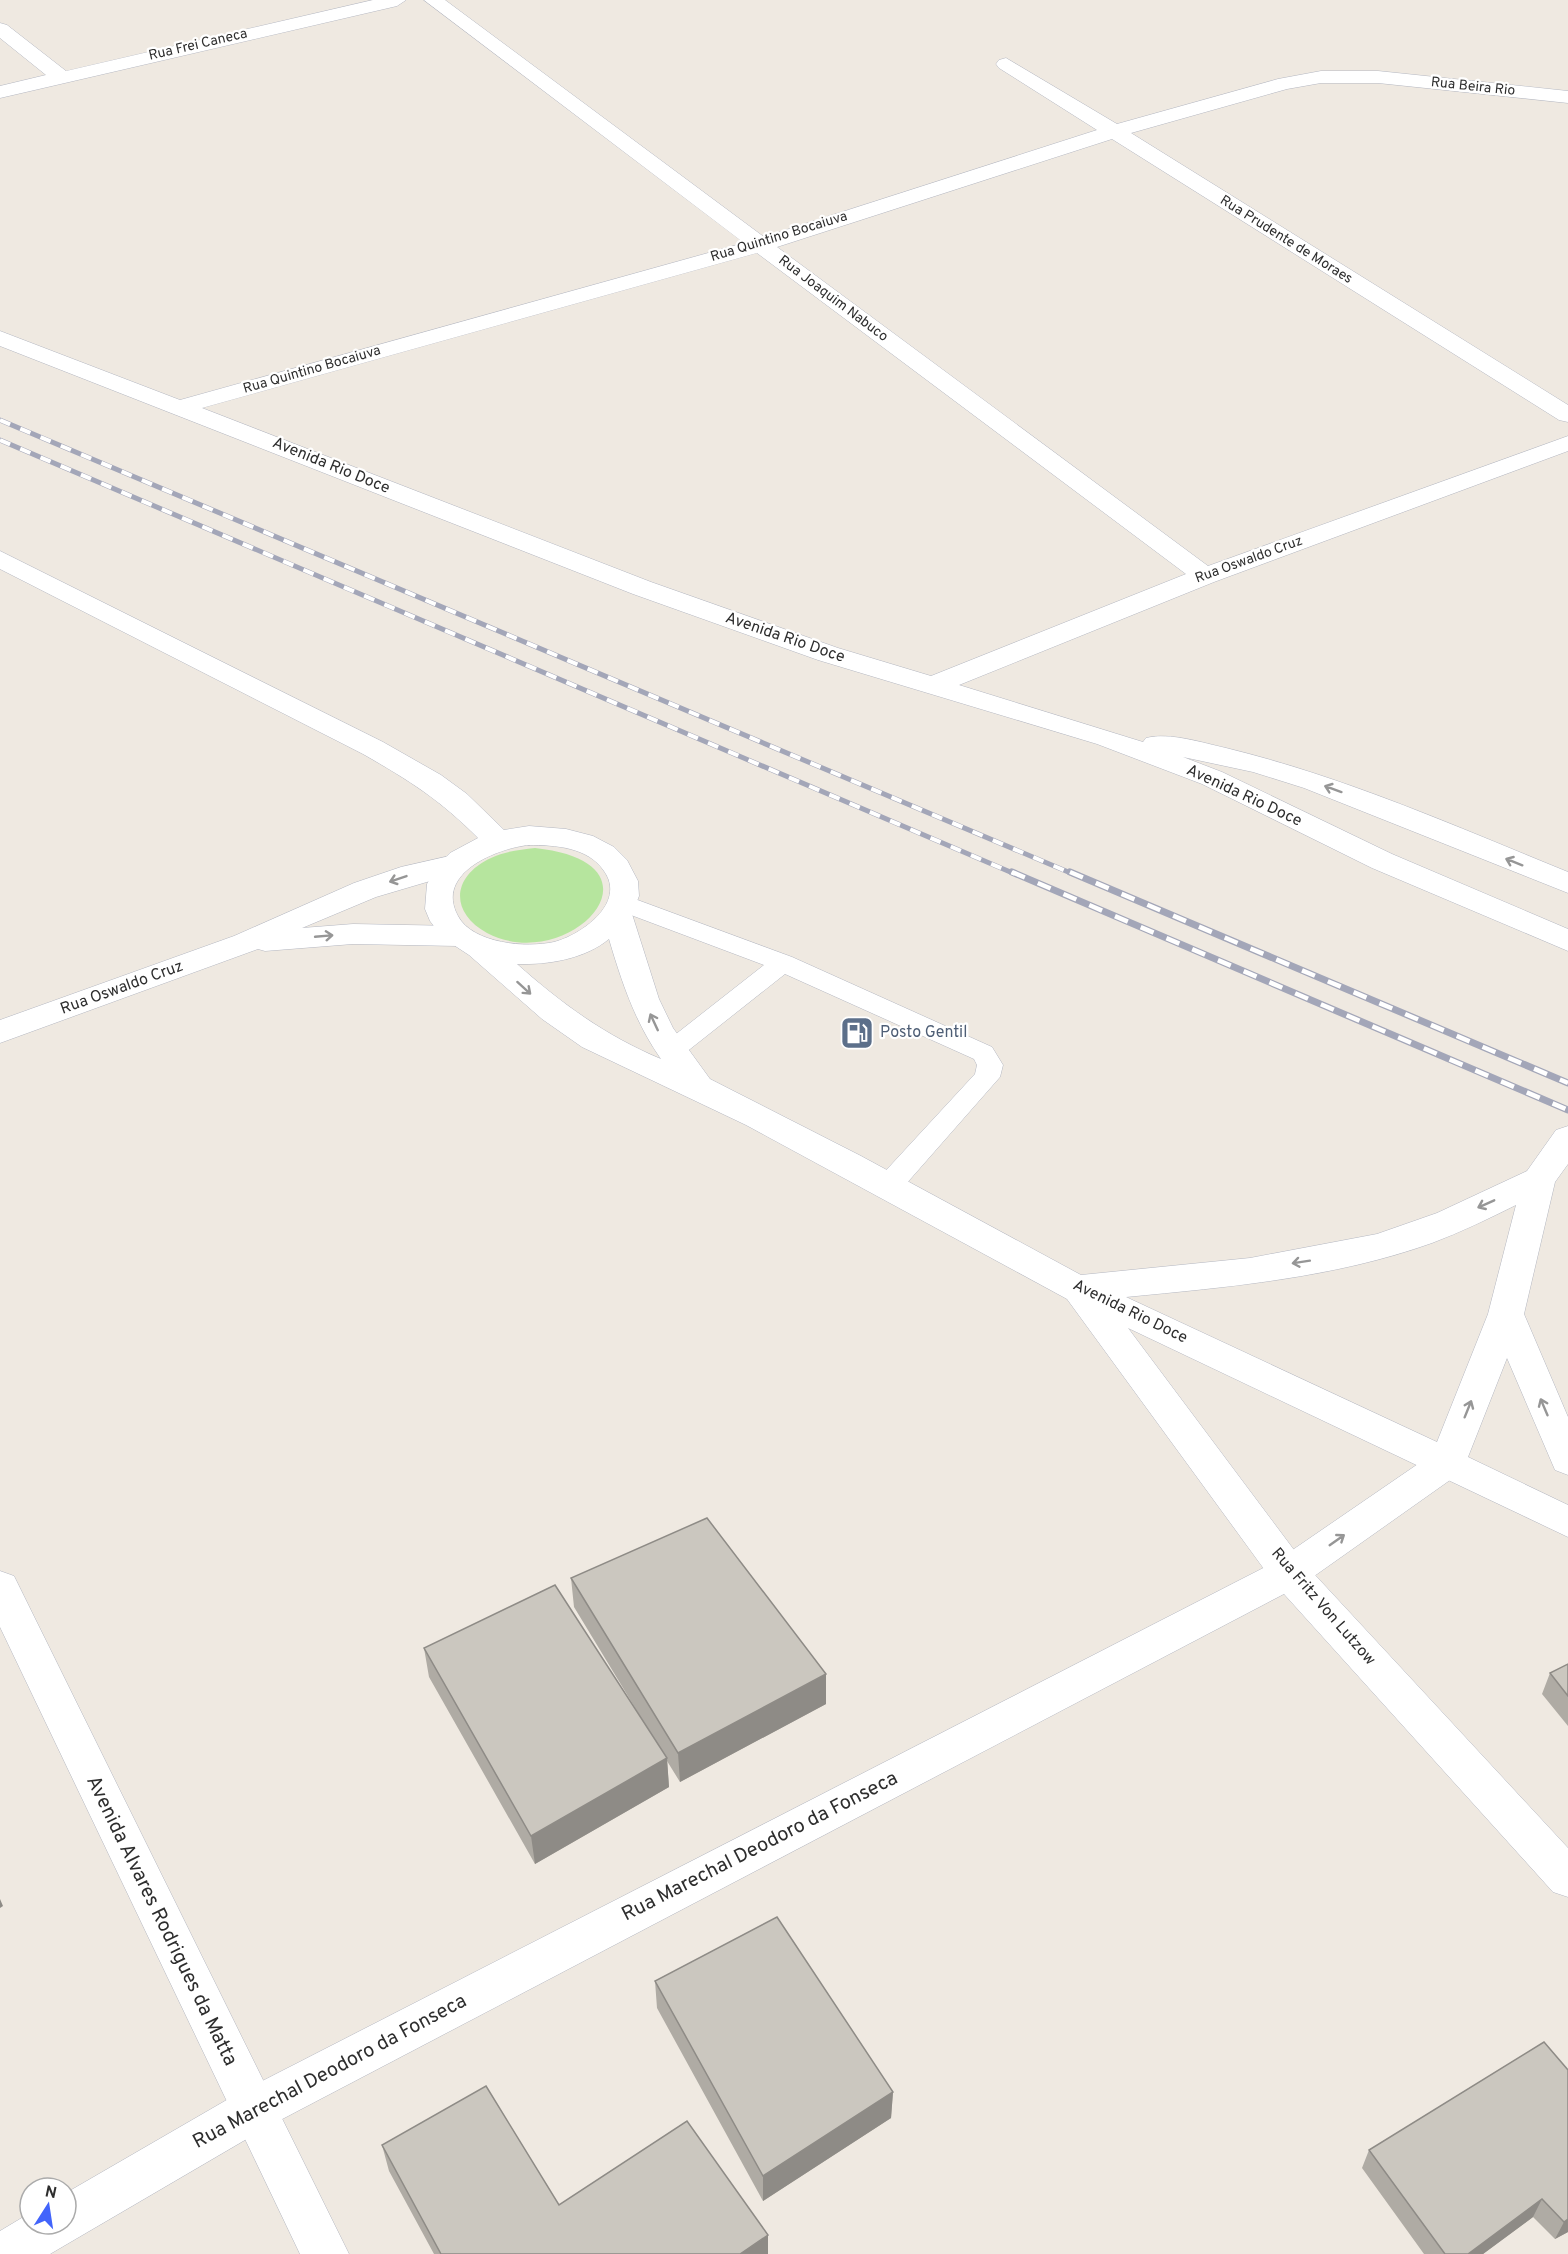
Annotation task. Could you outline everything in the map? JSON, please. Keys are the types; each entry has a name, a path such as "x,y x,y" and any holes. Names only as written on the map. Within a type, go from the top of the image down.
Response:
{"street":[{"name":"Rua Frei Caneca","path":"0,92 398,0"},
{"name":"Rua Joaquim Nabuco","path":"433,0 1205,576"},
{"path":"0,29 61,77"},
{"name":"Rua Prudente de Moraes","path":"1006,64 1568,415"},
{"name":"Rua Quintino Bocaiuva","path":"181,407 760,244 1112,132 1285,83 1321,77 1378,77"},
{"name":"Rua Beira Rio","path":"1378,77 1568,97"},
{"name":"Avenida Rio Doce","path":"0,338 642,588 828,654 1107,738 1212,778 1382,861 1568,941"},
{"name":"Rua Oswaldo Cruz","path":"934,685 1205,576 1568,443"},
{"path":"0,559 373,748 422,776 457,800 498,841"},
{"path":"1107,738 1204,749 1250,760 1332,788 1568,883"},
{"path":"538,836 558,837 586,844 609,858 622,876 621,909 599,934 573,947 542,954 511,955 469,942 443,918 438,899 442,881 454,864 473,851 498,841 538,836"},
{"name":"Rua Oswaldo Cruz","path":"0,1032 245,943 308,913 365,890 412,874 454,864"},
{"name":"Avenida Rio Doce","path":"621,909 643,999 671,1051 699,1088"},
{"name":"Rua Oswaldo Cruz","path":"245,943 353,933 469,942"},
{"name":"Avenida Rio Doce","path":"469,942 527,992 578,1031 626,1059 699,1088 889,1185 1078,1288 1568,1522"},
{"path":"1447,1463 1506,1314 1539,1180 1568,1138"},
{"path":"1078,1288 1241,1271 1350,1254 1419,1234 1539,1180"},
{"name":"Rua Fritz Von Lutzow","path":"1078,1288 1289,1573 1568,1878"},
{"path":"1506,1314 1568,1460"},
{"name":"Rua Marechal Deodoro da Fonseca","path":"78,2212 253,2110 1289,1573 1447,1463"},
{"name":"Avenida Alvares Rodrigues da Matta","path":"0,1587 325,2254"},
{"path":"5,2254 36,2236"}],"lane":[{"path":"621,909 783,963 983,1053 990,1065 987,1077 889,1185"},
{"path":"671,1051 783,963"}],"green space":[{"path":"535,848 576,858 598,874 603,893 594,912 575,929 549,940 518,942 487,933 466,915 461,905 460,894 463,884 469,874 491,858 507,852"}],"building":[{"path":"707,1518 826,1674 678,1753 571,1578"},
{"path":"555,1585 667,1758 531,1836 424,1648"},
{"path":"1568,1664 1568,1696 1550,1673"},
{"path":"777,1917 893,2092 763,2176 655,1981"},
{"path":"1544,2042 1568,2070 1568,2219 1564,2222 1542,2199 1468,2254 1445,2254 1369,2150"},
{"path":"486,2086 559,2205 687,2121 768,2235 740,2254 441,2254 382,2145"}],"railway":[{"path":"0,420 1073,874"},
{"path":"0,440 1015,874"},
{"path":"1012,872 1568,1110"},
{"path":"1070,872 1568,1083"}],"place":[{"name":"Posto Gentil","path":"857,1033"}]}
